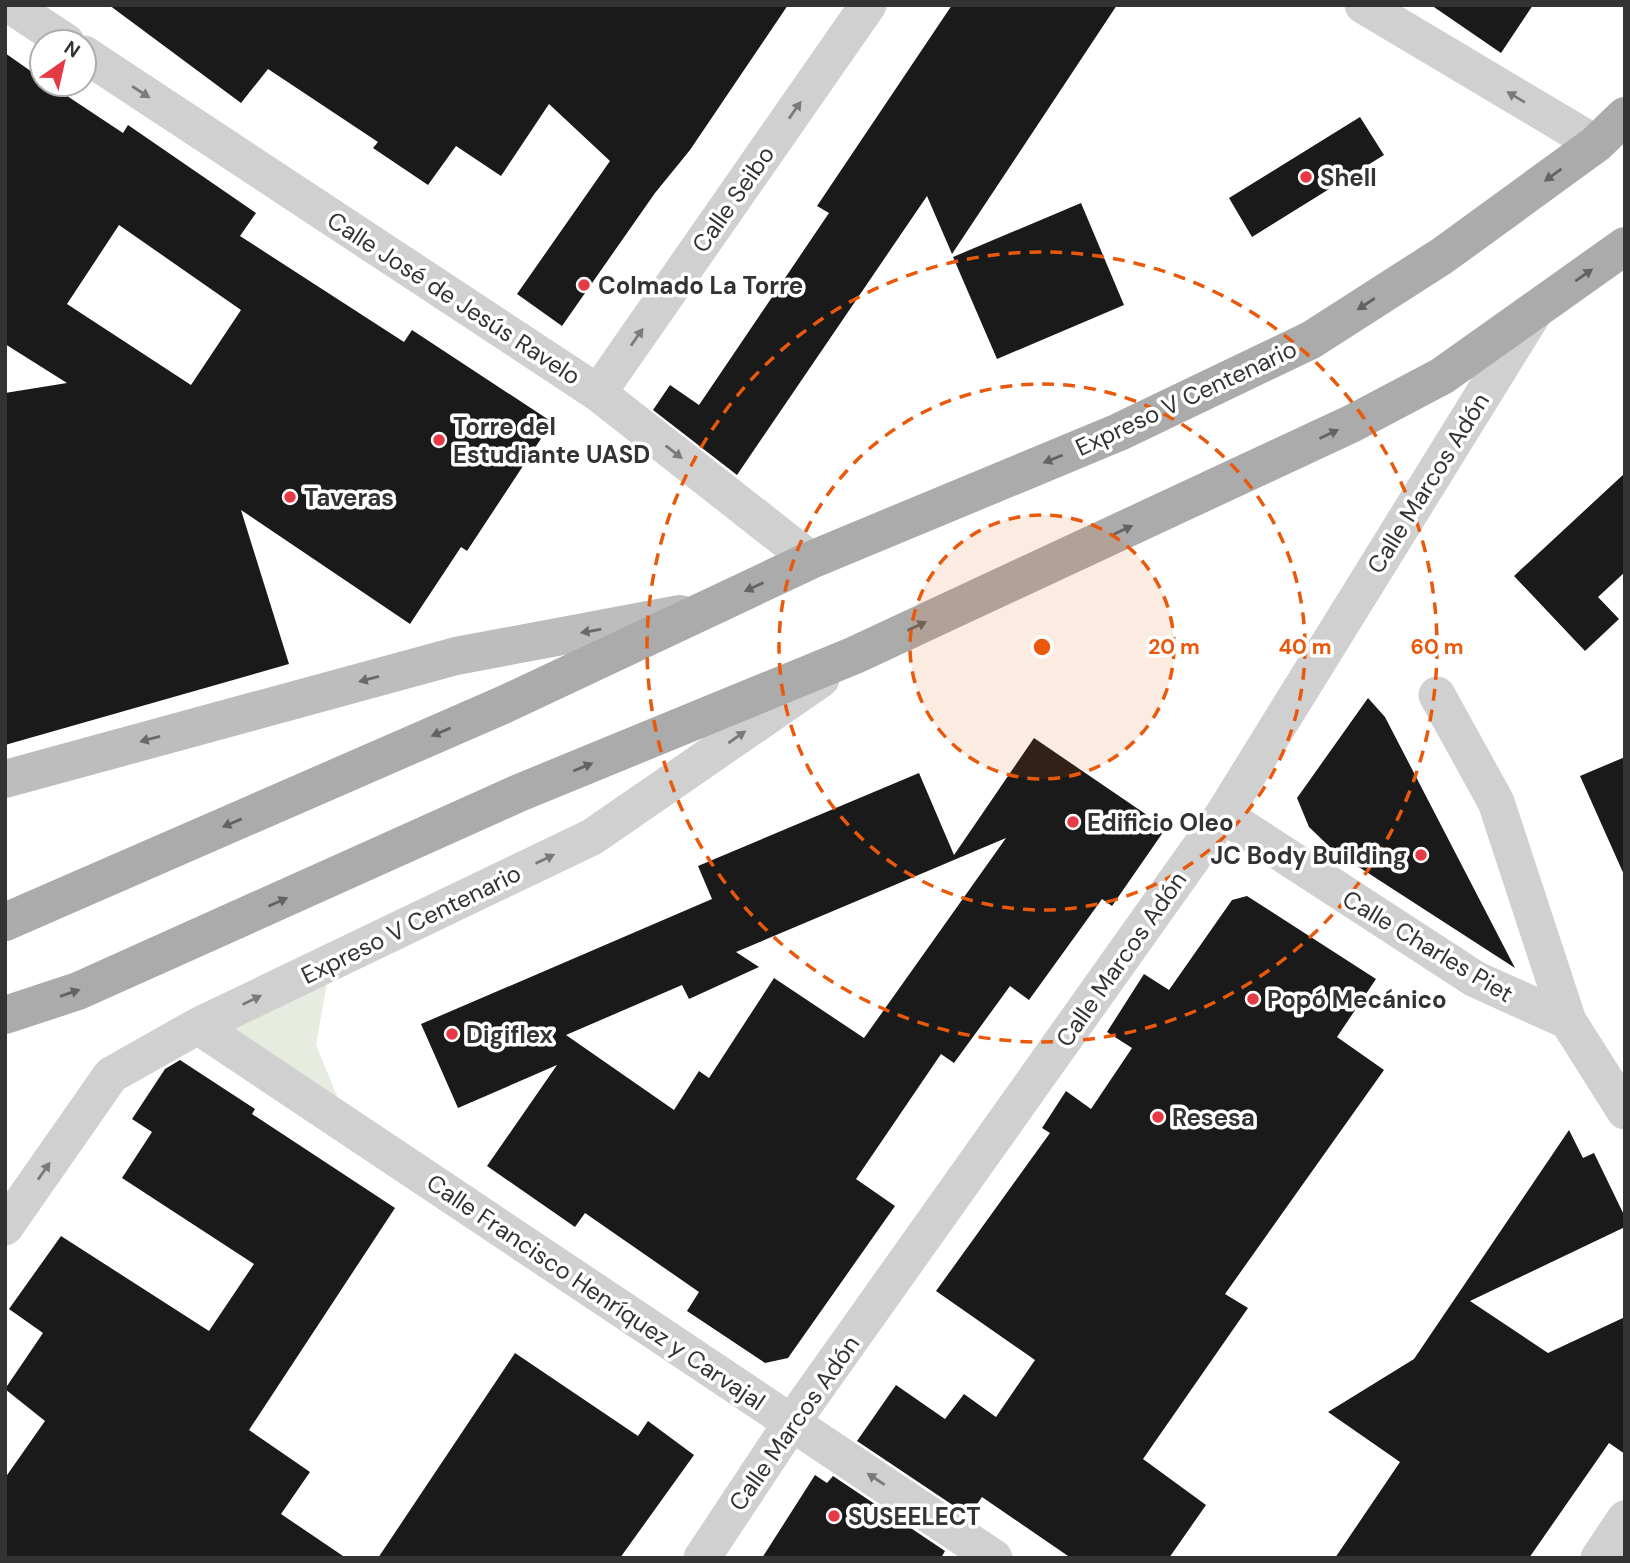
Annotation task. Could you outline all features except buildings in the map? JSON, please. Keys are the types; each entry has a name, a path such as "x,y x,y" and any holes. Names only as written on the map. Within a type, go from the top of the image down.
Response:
{"main road":[{"name":"Expreso V Centenario","path":"5,922 503,705 811,560 1119,432 1311,340 1442,256 1596,144 1625,116"},
{"name":"Expreso V Centenario","path":"5,1015 78,991 519,793 855,655 1353,423 1441,376 1625,246"}],"street":[{"path":"10,5 45,28"},
{"name":"Calle Seibo","path":"598,393 868,5"},
{"path":"1363,5 1596,144"},
{"name":"Calle José de Jesús Ravelo","path":"98,63 598,393 811,560"},
{"name":"Calle Marcos Adón","path":"702,1558 792,1422 1223,815 1536,308"},
{"name":"Expreso V Centenario","path":"5,779 456,656 706,609"},
{"name":"Expreso V Centenario","path":"5,1227 111,1075 198,1026 592,837 855,655"},
{"name":"Calle Charles Piet","path":"1437,695 1496,802 1568,1021 1625,1111"},
{"name":"Calle Charles Piet","path":"1223,815 1475,979 1568,1021"},
{"name":"Calle Francisco Henríquez y Carvajal","path":"198,1026 994,1558"},
{"path":"1599,1558 1625,1519"}],"shaded area":[{"path":"327,983 316,1045 342,1108 228,1028"}],"place":[{"name":"Shell","path":"1306,177"},
{"name":"Colmado La Torre","path":"584,285"},
{"name":"Torre del Estudiante UASD","path":"439,440"},
{"name":"Taveras","path":"290,497"},
{"name":"Edificio Oleo","path":"1073,822"},
{"name":"JC Body Building","path":"1421,855"},
{"name":"Popó Mecánico","path":"1253,999"},
{"name":"Digiflex","path":"452,1034"},
{"name":"Resesa","path":"1158,1117"},
{"name":"SUSEELECT","path":"834,1516"}]}
